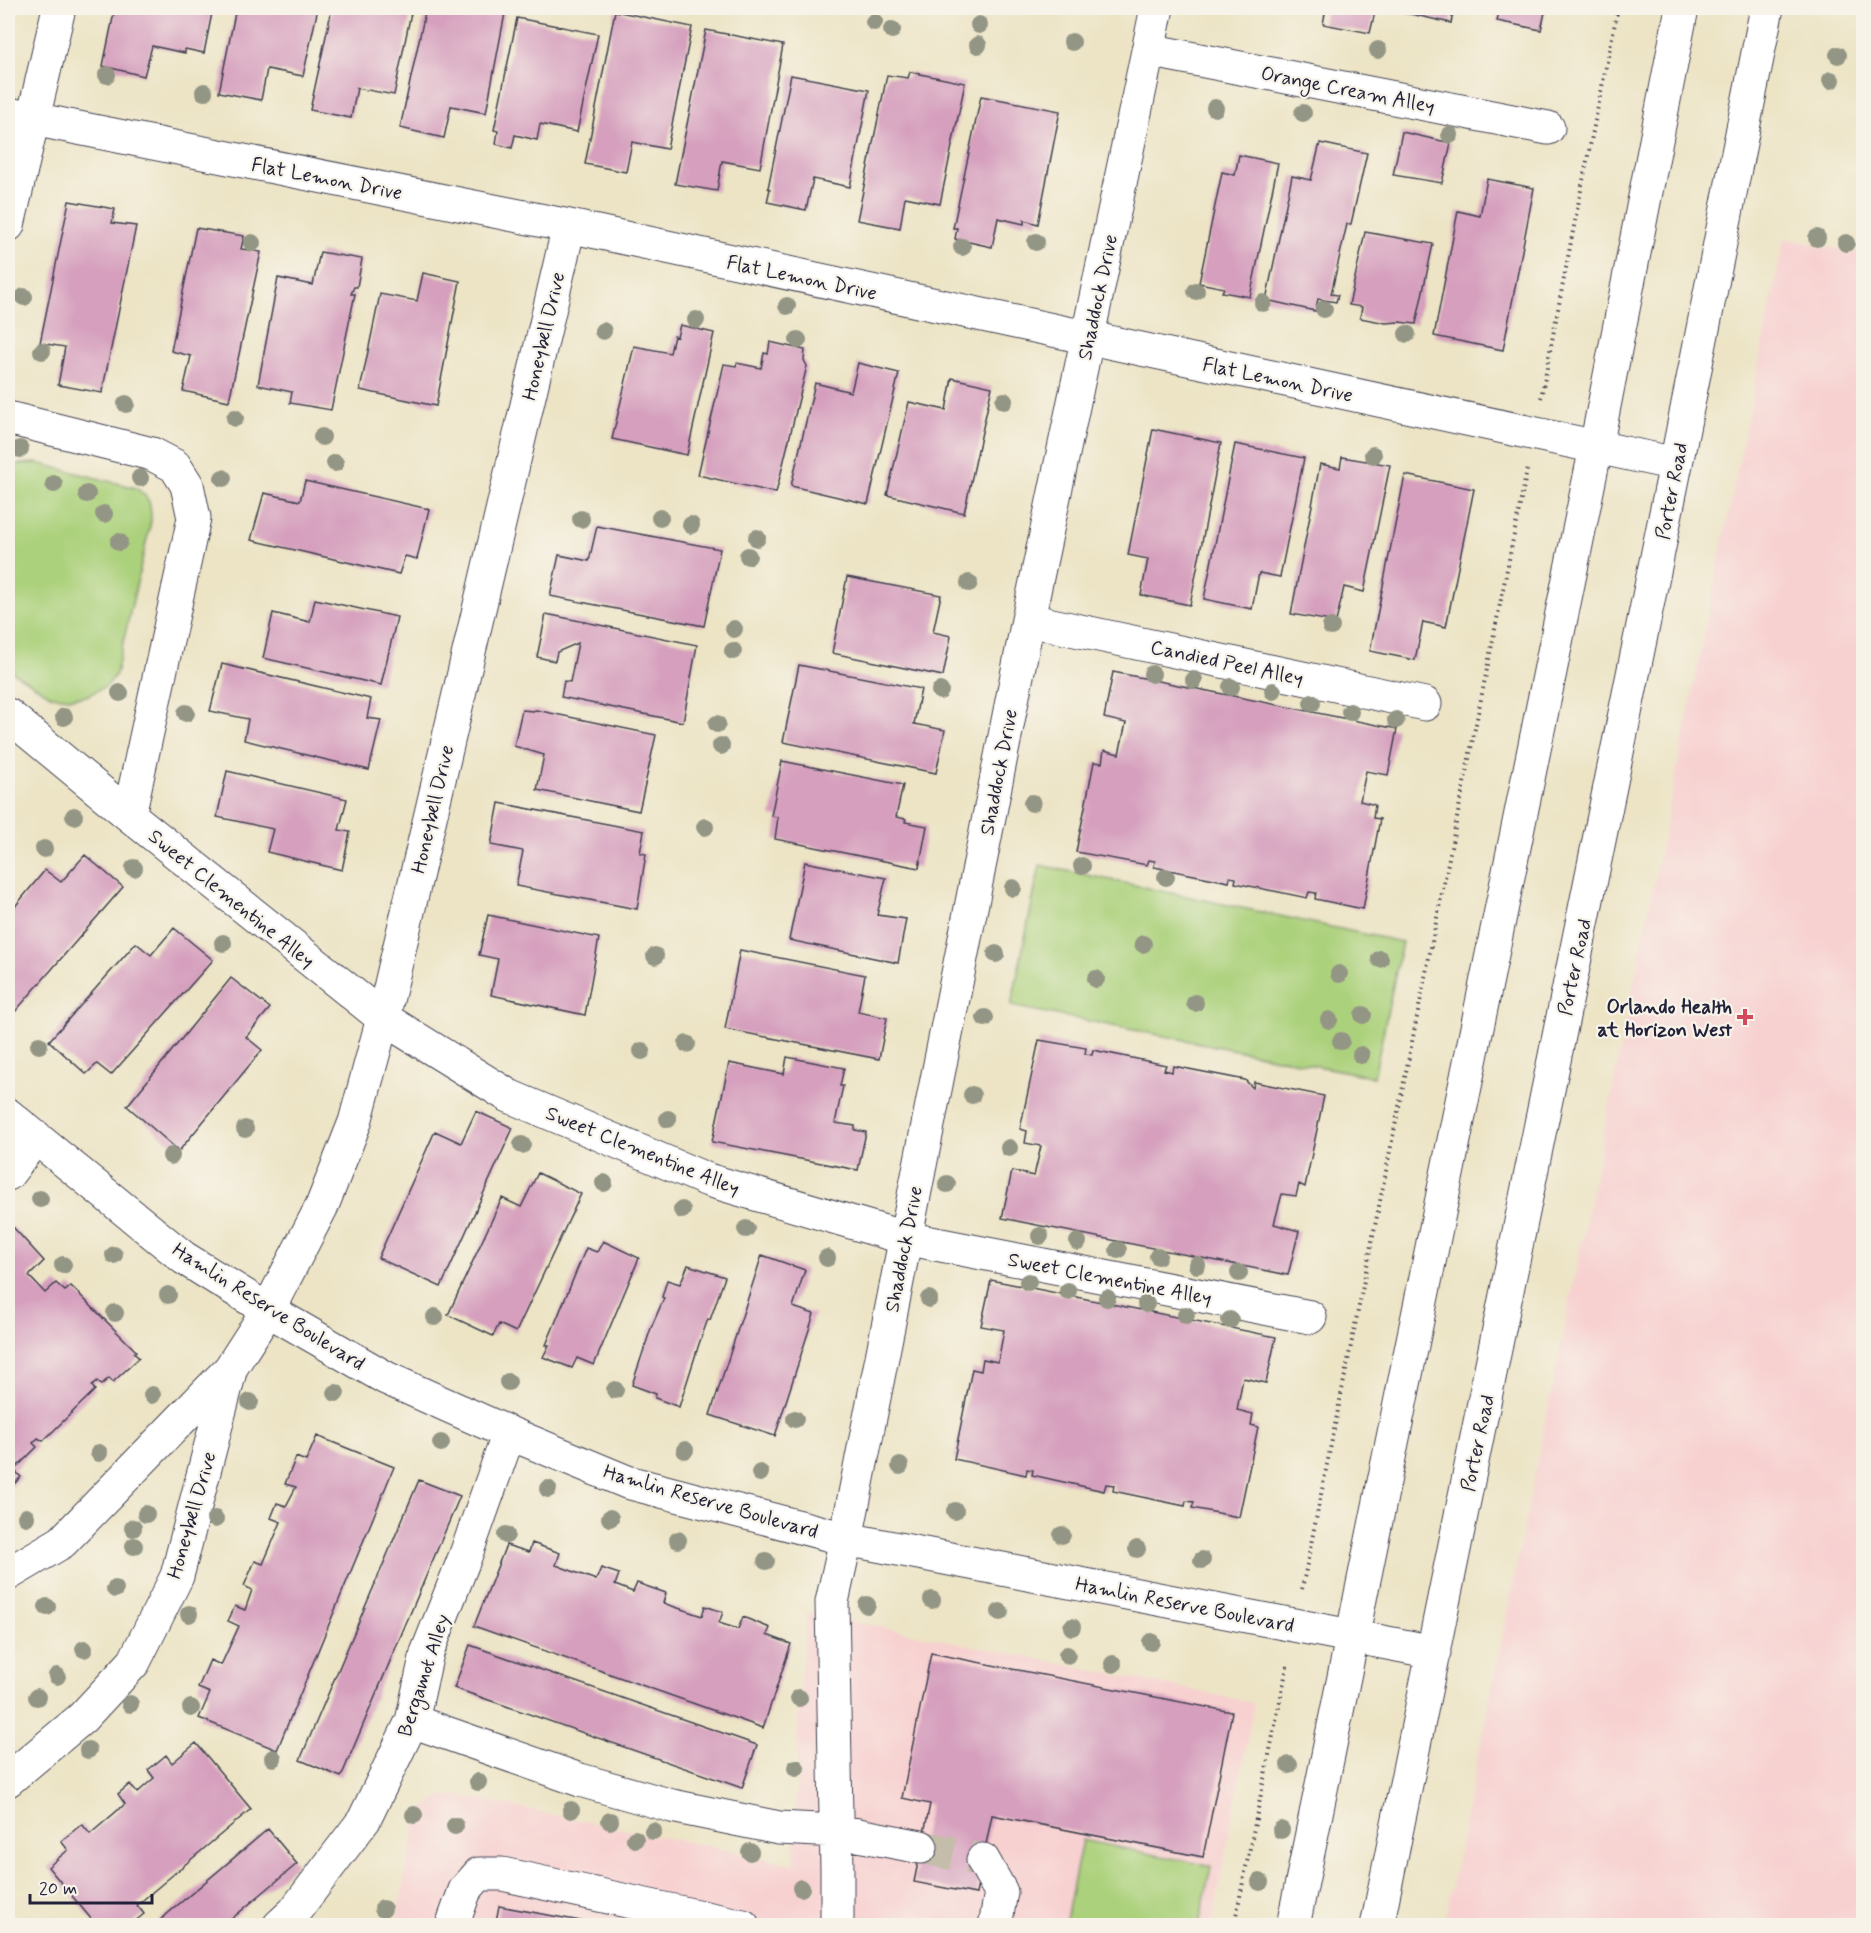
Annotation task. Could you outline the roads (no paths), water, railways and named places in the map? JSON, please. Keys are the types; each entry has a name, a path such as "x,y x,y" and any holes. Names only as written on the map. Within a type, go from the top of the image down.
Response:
{"street":[{"path":"8,225 20,116 58,8"},
{"name":"Shaddock Drive","path":"837,1926 832,1602 1028,620 1157,8"},
{"path":"1293,1926 1596,447 1682,8"},
{"name":"Porter Road","path":"1377,1926 1767,8"},
{"name":"Orange Cream Alley","path":"1148,50 1548,128"},
{"name":"Flat Lemon Drive","path":"20,116 569,226 1676,464"},
{"name":"Honeybell Drive","path":"8,1574 62,1542 230,1369 268,1310 322,1206 355,1122 383,1018 569,226"},
{"name":"Sweet Clementine Alley","path":"8,418 152,454 175,466 187,485 194,518 129,815"},
{"name":"Candied Peel Alley","path":"1028,620 1425,704"},
{"name":"Sweet Clementine Alley","path":"8,715 383,1018 508,1096 708,1180 905,1238 1310,1317"},
{"name":"Hamlin Reserve Boulevard","path":"8,1115 184,1258 268,1310 386,1378 627,1482 846,1539 1434,1652"},
{"path":"8,1174 36,1137"},
{"name":"Honeybell Drive","path":"8,1780 82,1718 134,1662 177,1576 230,1369"},
{"name":"Bergamot Alley","path":"279,1926 294,1912 364,1820 412,1721 427,1653 465,1557 509,1433"},
{"path":"412,1721 580,1780 672,1806 778,1828 837,1831 921,1847"},
{"path":"983,1860 1001,1892 995,1926"},
{"path":"452,1926 465,1890 479,1874 502,1874 743,1926"}],"tunnel":[{"path":"921,1847 983,1860"}],"place":[{"name":"Orlando Health at Horizon West","path":"1745,1017"}]}
